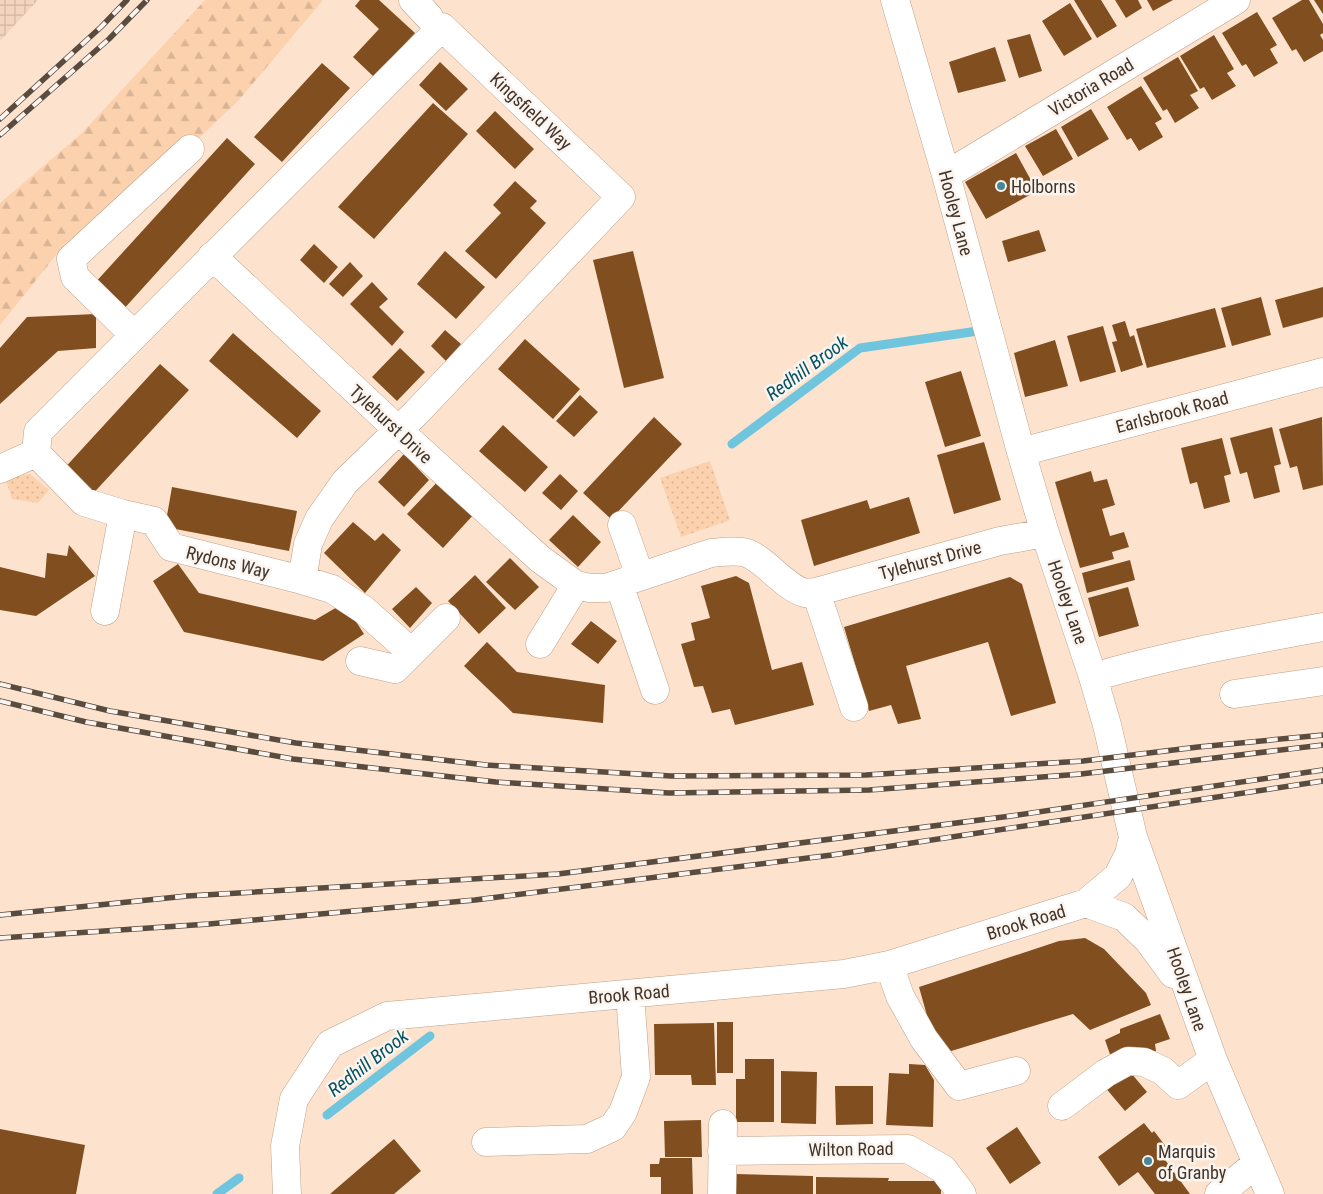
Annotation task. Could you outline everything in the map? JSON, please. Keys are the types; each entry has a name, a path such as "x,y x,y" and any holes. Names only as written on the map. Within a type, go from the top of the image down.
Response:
{"street":[{"name":"Hooley Lane","path":"895,0 946,175 1021,452 1045,533 1108,725 1133,837 1213,1060 1270,1194"},
{"name":"Victoria Road","path":"946,175 1236,0"},
{"name":"Kingsfield Way","path":"212,256 442,27 621,197 398,430"},
{"path":"134,335 74,277 71,258 190,150"},
{"path":"0,469 36,453 38,432 212,256"},
{"name":"Tylehurst Drive","path":"212,256 398,430 540,559 576,585 590,588 606,588 712,553 728,552 745,553 757,558 793,587 806,593 816,592 1000,541 1045,533"},
{"name":"Earlsbrook Road","path":"1021,452 1323,372"},
{"path":"302,580 308,544 319,519 344,482 398,430"},
{"name":"Rydons Way","path":"36,453 84,502 154,521 171,548 332,589 364,610 411,652"},
{"path":"105,612 123,514"},
{"path":"622,525 630,580 655,690"},
{"path":"540,644 576,585"},
{"path":"816,592 854,708"},
{"path":"360,661 395,669 446,618"},
{"path":"1093,677 1122,668 1225,645 1323,627"},
{"path":"1234,694 1323,681"},
{"name":"Brook Road","path":"287,1194 286,1146 294,1099 330,1044 387,1016 844,974 889,965 1086,903 1118,876 1129,854 1133,837"},
{"name":"Brook Road","path":"1086,903 1124,917 1148,940 1189,996"},
{"path":"889,965 900,996 924,1039 959,1086 1016,1071"},
{"path":"486,1142 587,1139 613,1128 623,1112 636,1078 630,994"},
{"path":"1062,1106 1106,1073 1128,1061 1144,1062 1163,1071 1178,1085 1213,1060"},
{"name":"Wilton Road","path":"722,1194 722,1137 908,1149 943,1169 962,1194"},
{"path":"1219,1194 1256,1164"}],"shaded area":[{"path":"0,0 38,0 0,41"}],"green space":[{"path":"205,0 323,0 239,100 200,137 144,185 65,244 0,325 0,203 82,133"},
{"path":"710,461 730,520 681,537 660,478"},
{"path":"30,474 49,490 38,503 12,499 5,478"}],"building":[{"path":"360,0 379,0 415,33 374,77 353,57 379,29 355,6"},
{"path":"1074,0 1101,0 1117,26 1097,38"},
{"path":"1115,0 1138,0 1142,8 1126,18"},
{"path":"1147,0 1173,0 1153,11"},
{"path":"1302,0 1309,0 1323,24 1323,33 1320,35 1323,40 1323,51 1304,62 1296,49 1292,51 1272,18"},
{"path":"1314,0 1323,0 1323,14"},
{"path":"1070,3 1092,39 1064,56 1042,21"},
{"path":"1257,12 1277,45 1270,49 1278,63 1254,77 1246,64 1242,66 1222,33"},
{"path":"1030,34 1042,71 1019,78 1007,40"},
{"path":"1214,35 1234,69 1227,73 1236,86 1212,100 1204,87 1200,89 1180,56"},
{"path":"995,47 1006,81 958,93 949,62"},
{"path":"1178,57 1198,91 1190,95 1199,108 1175,123 1167,109 1163,111 1143,78"},
{"path":"440,62 468,89 446,111 419,85"},
{"path":"322,63 350,88 282,162 254,137"},
{"path":"1141,86 1162,119 1155,123 1163,137 1139,151 1131,138 1127,140 1107,107"},
{"path":"433,103 468,134 374,239 338,207"},
{"path":"1091,109 1109,139 1078,157 1061,127"},
{"path":"495,111 534,149 515,169 476,131"},
{"path":"1056,129 1073,159 1043,176 1025,146"},
{"path":"227,138 255,164 122,311 93,285"},
{"name":"Holborns","path":"1016,153 1037,191 986,219 965,182"},
{"path":"515,181 537,201 530,208 546,223 496,279 465,251 501,213 493,205"},
{"path":"1039,230 1046,251 1008,262 1002,241"},
{"path":"314,244 338,267 324,283 300,260"},
{"path":"445,251 485,287 456,319 417,284"},
{"path":"633,251 664,378 624,388 593,260"},
{"path":"350,262 363,276 343,297 329,284"},
{"path":"372,282 388,299 379,307 404,332 392,346 350,304"},
{"path":"1323,287 1323,317 1283,328 1275,300"},
{"path":"1261,297 1271,335 1232,346 1221,308"},
{"path":"1215,308 1226,347 1147,368 1136,329"},
{"path":"96,314 96,348 58,351 0,404 0,348 27,317"},
{"path":"1125,321 1130,337 1134,335 1143,365 1121,372 1112,342 1117,341 1112,325"},
{"path":"1103,326 1116,372 1080,382 1067,336"},
{"path":"445,330 461,344 446,361 431,346"},
{"path":"233,333 321,411 297,438 209,361"},
{"path":"525,339 580,389 553,419 498,369"},
{"path":"1055,340 1068,386 1025,397 1014,353"},
{"path":"400,348 425,372 397,401 372,377"},
{"path":"160,364 189,390 88,499 60,473"},
{"path":"961,371 981,436 945,447 925,382"},
{"path":"580,395 598,412 574,437 556,421"},
{"path":"654,417 682,444 611,519 583,493"},
{"path":"1322,417 1323,485 1303,490 1297,466 1290,468 1279,429"},
{"path":"503,425 548,467 525,492 479,451"},
{"path":"1272,427 1281,464 1274,466 1280,492 1254,499 1247,472 1240,474 1230,438"},
{"path":"1222,438 1231,474 1224,476 1230,502 1204,509 1197,482 1190,484 1181,448"},
{"path":"984,442 1001,500 954,514 937,455"},
{"path":"404,454 429,480 404,507 378,482"},
{"path":"1091,471 1094,482 1107,479 1115,505 1102,509 1110,536 1124,532 1129,547 1112,552 1114,559 1080,568 1055,482"},
{"path":"560,474 578,491 561,510 542,493"},
{"path":"442,477 475,513 443,548 407,514"},
{"path":"172,487 297,511 289,551 165,527"},
{"path":"909,497 920,533 814,566 801,520 867,500 870,509"},
{"path":"573,515 601,542 578,567 549,540"},
{"path":"353,522 375,541 383,533 401,550 365,593 324,553"},
{"path":"69,545 95,576 36,616 0,610 0,567 45,578 47,553 67,556"},
{"path":"510,558 539,587 515,610 486,582"},
{"path":"1130,560 1135,580 1087,593 1082,573"},
{"path":"178,564 199,593 315,620 344,603 364,634 323,661 184,632 153,581"},
{"path":"475,575 506,608 479,634 448,601"},
{"path":"736,576 749,583 772,670 802,662 814,705 735,725 730,709 712,713 703,686 694,687 681,644 695,640 691,623 710,618 701,586"},
{"path":"1010,577 1022,584 1056,703 1011,716 988,642 906,666 921,719 898,724 891,705 869,711 844,627"},
{"path":"416,587 432,603 410,628 392,609"},
{"path":"1128,587 1139,626 1099,637 1088,598"},
{"path":"591,621 617,641 598,664 571,644"},
{"path":"487,642 517,672 605,685 603,723 513,713 464,666"},
{"path":"1085,938 1104,949 1146,993 1151,1005 1090,1030 1073,1014 938,1055 919,987 1059,941"},
{"path":"1160,1014 1170,1039 1155,1044 1156,1051 1112,1060 1105,1040 1120,1033 1120,1029"},
{"path":"717,1022 733,1022 733,1073 717,1073"},
{"path":"714,1023 716,1085 692,1085 691,1075 655,1075 654,1024"},
{"path":"745,1059 774,1059 774,1122 736,1122 736,1079 745,1079"},
{"path":"909,1064 925,1065 934,1080 933,1127 886,1125 889,1073 909,1074"},
{"path":"1126,1067 1147,1092 1125,1111 1104,1086"},
{"path":"781,1071 817,1072 816,1124 781,1123"},
{"path":"835,1086 873,1086 873,1124 836,1125"},
{"path":"701,1120 702,1157 665,1157 664,1121"},
{"path":"1144,1123 1152,1133 1154,1131 1170,1152 1163,1157 1190,1194 1155,1194 1138,1172 1119,1186 1098,1157"},
{"path":"1017,1127 1041,1163 1010,1184 986,1148"},
{"path":"0,1129 85,1145 76,1194 0,1194"},
{"path":"394,1139 421,1171 394,1194 330,1194"},
{"path":"660,1158 692,1158 693,1194 661,1194 661,1177 650,1177 650,1164 659,1164"},
{"path":"735,1174 813,1176 813,1194 735,1194"},
{"path":"816,1177 889,1178 888,1181 941,1181 941,1194 816,1194"}],"waterway":[{"name":"Redhill Brook","path":"732,444 860,348 985,330"},
{"name":"Redhill Brook","path":"327,1115 430,1036"},
{"name":"Redhill Brook","path":"217,1194 239,1178"}],"railway":[{"path":"0,119 101,27 127,0"},
{"path":"0,135 109,39 147,0"},
{"path":"0,684 110,711 296,743 486,765 671,776 866,775 1083,761 1198,747 1323,735"},
{"path":"0,701 86,722 293,759 496,782 669,793 869,790 1081,774 1323,745"},
{"path":"0,915 187,896 558,874 1011,816 1323,770"},
{"path":"0,938 209,924 475,900 832,855 1323,781"}],"place":[{"name":"Holborns","path":"1001,186"},
{"name":"Marquis of Granby","path":"1148,1161"}]}
